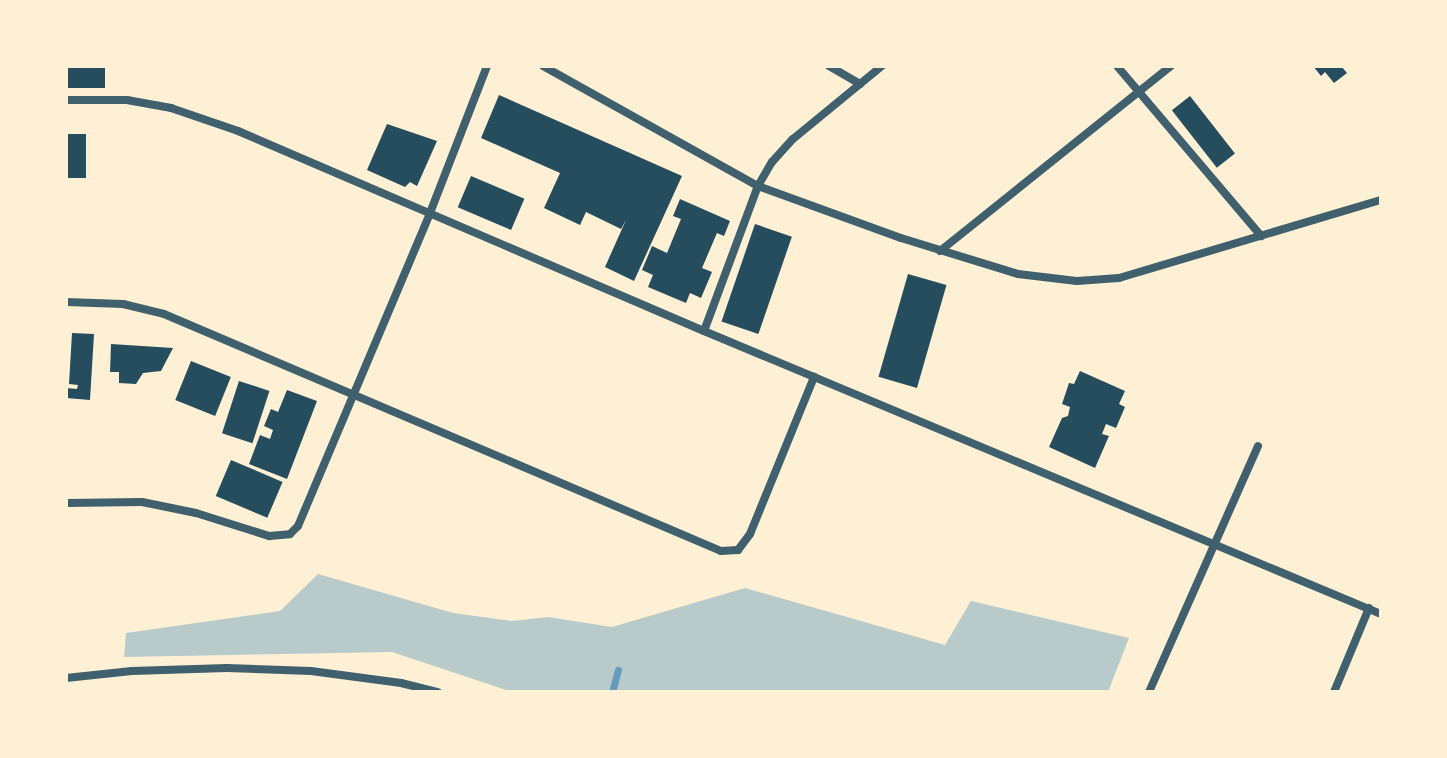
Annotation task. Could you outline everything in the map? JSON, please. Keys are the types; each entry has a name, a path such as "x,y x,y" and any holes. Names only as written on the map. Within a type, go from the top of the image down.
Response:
{"street":[{"path":"66,503 142,502 196,513 269,536 290,534 305,514 430,213 487,66"},
{"path":"543,66 758,186 940,251 1018,274 1077,281 1119,278 1381,200"},
{"path":"829,66 860,84"},
{"path":"704,331 758,186 793,139 882,66"},
{"path":"1117,66 1261,236"},
{"path":"940,251 1171,66"},
{"path":"66,100 127,100 171,108 238,131 704,331 1214,541 1381,614"},
{"path":"66,302 123,304 164,314 721,551 738,550 750,534 814,377"},
{"path":"1149,692 1258,446"},
{"path":"1334,692 1369,608"},
{"path":"66,678 132,671 227,668 311,671 438,692"}],"shaded area":[{"path":"318,574 453,613 512,621 548,617 612,627 745,588 945,645 971,601 1129,638 1108,692 512,692 392,652 124,657 126,633 280,611"}],"building":[{"path":"66,66 105,66 105,88 66,88"},
{"path":"1313,66 1341,66 1347,73 1334,83 1325,72 1321,76"},
{"path":"499,95 682,176 634,281 605,267 626,220 621,229 586,212 580,225 544,208 560,173 481,138"},
{"path":"1190,96 1235,154 1217,168 1172,110"},
{"path":"387,124 437,141 417,186 410,182 405,187 367,170"},
{"path":"66,134 86,134 86,178 66,178"},
{"path":"471,176 524,199 511,230 458,207"},
{"path":"680,199 730,221 724,236 717,233 702,268 712,272 701,298 690,293 686,303 648,287 653,275 642,270 652,246 667,253 681,219 673,216"},
{"path":"755,224 792,237 758,334 721,321"},
{"path":"908,274 946,285 917,388 879,377"},
{"path":"72,333 94,334 90,400 66,398 66,388 77,389 78,385 69,384"},
{"path":"111,344 173,348 161,371 143,373 136,384 119,383 119,372 110,372"},
{"path":"191,361 231,377 215,416 175,400"},
{"path":"1080,371 1125,391 1119,404 1125,407 1116,428 1106,424 1102,434 1109,436 1095,468 1049,447 1062,418 1068,416 1070,407 1062,404 1069,383 1074,384"},
{"path":"239,381 269,391 252,443 222,433"},
{"path":"287,390 317,401 287,479 249,464 260,435 270,439 273,430 264,426 271,409 278,412"},
{"path":"231,460 283,482 267,518 216,496"}],"waterway":[{"path":"612,692 618,670"}]}
